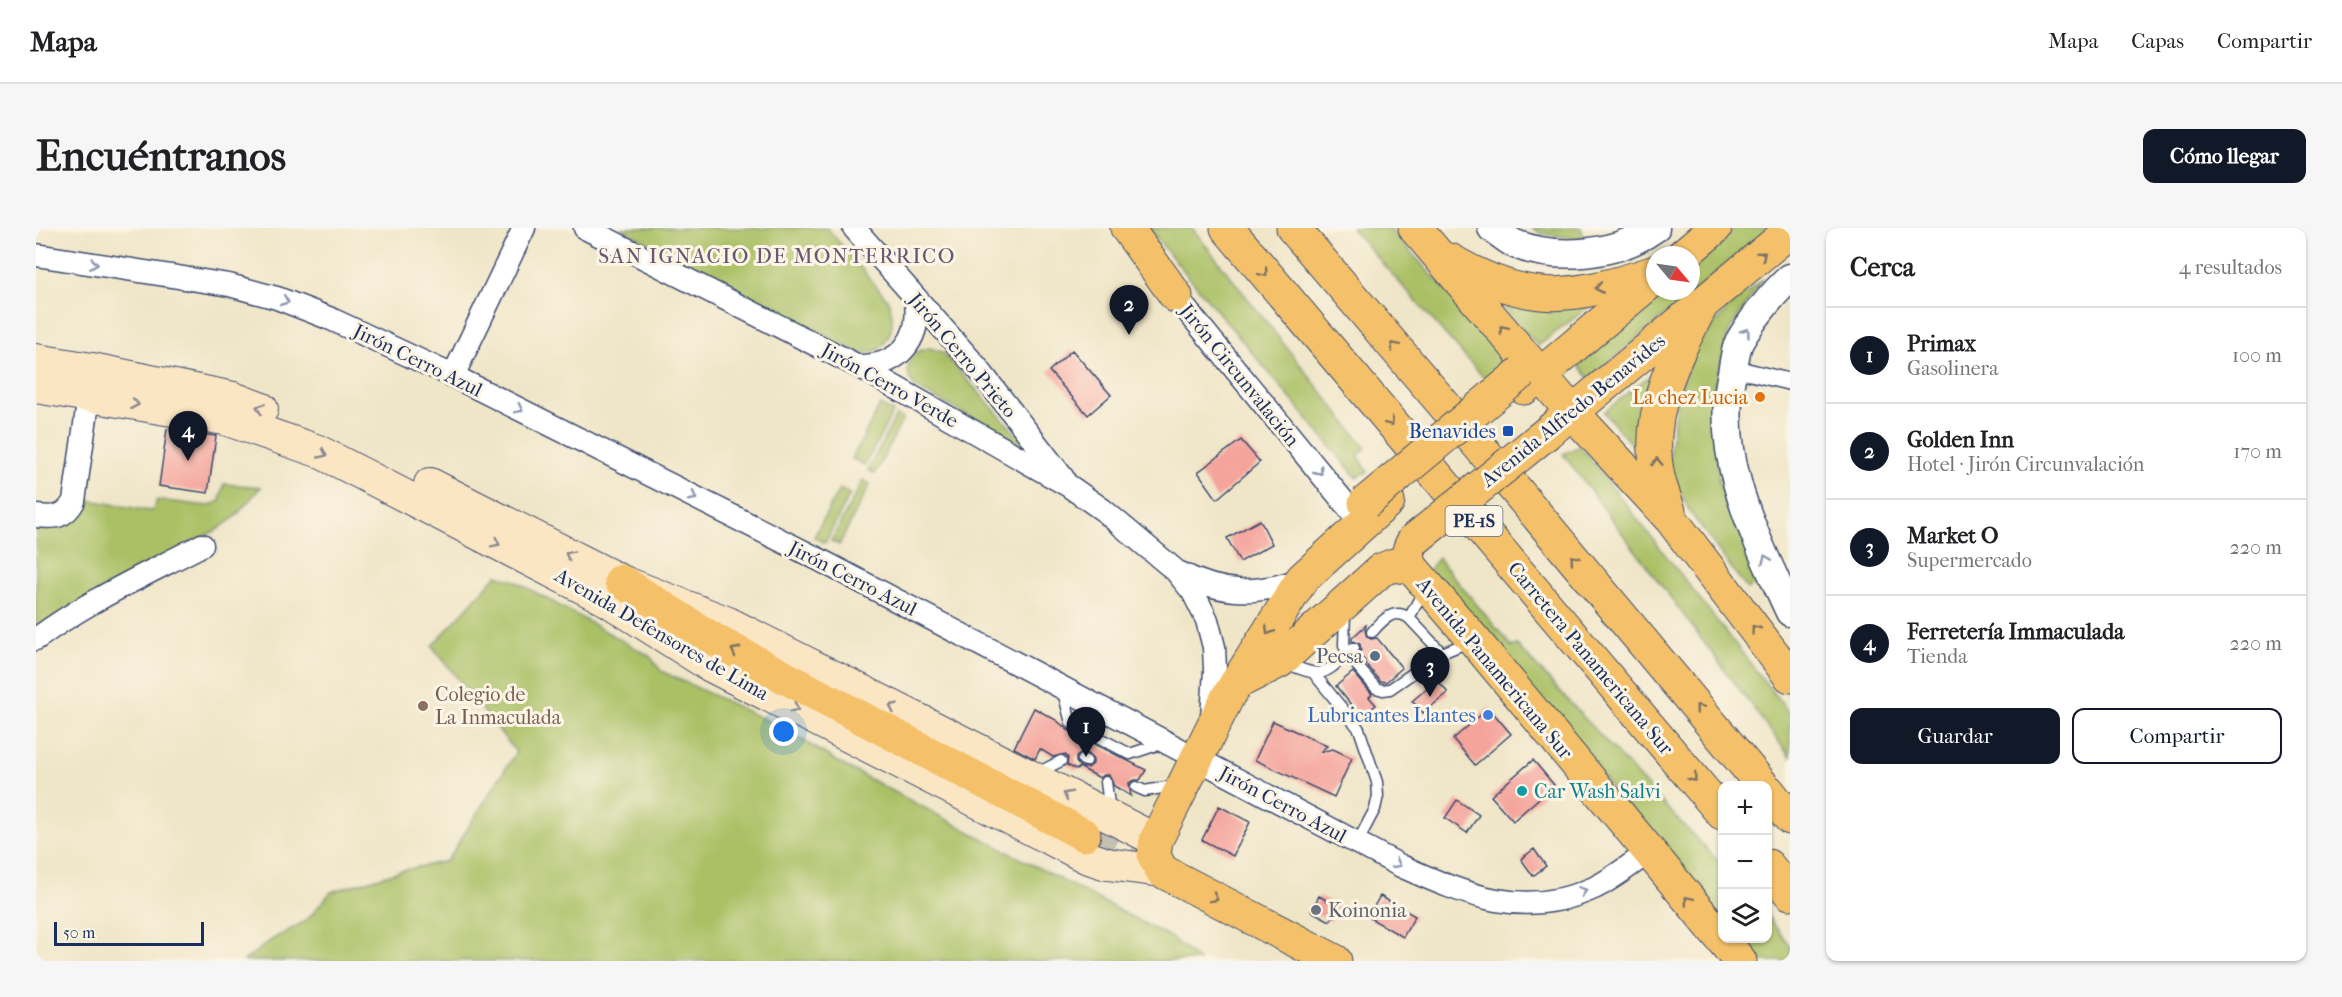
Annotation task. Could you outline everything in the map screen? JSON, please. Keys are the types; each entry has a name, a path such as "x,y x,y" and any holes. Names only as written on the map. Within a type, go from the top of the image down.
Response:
{"main road":[{"path":"1127,228 1176,296"},
{"name":"Carretera Panamericana Sur","path":"1227,228 1718,808"},
{"name":"PE-1S","path":"1293,228 1480,447 1759,781"},
{"path":"1415,228 1439,254 1563,420 1671,519 1790,676"},
{"path":"1694,246 1715,228"},
{"name":"Avenida Alfredo Benavides","path":"1418,564 1563,420 1790,231"},
{"path":"1439,254 1473,274 1542,293 1581,291 1615,285 1646,275"},
{"path":"1159,856 1190,771 1211,729 1236,683 1302,579 1364,515 1530,375 1646,285"},
{"path":"1671,519 1657,471 1655,427 1664,386 1701,306"},
{"name":"Avenida Defensores de Lima","path":"36,360 91,382 225,419 318,451 608,600 709,665 1086,856 1107,864 1159,856"},
{"name":"Avenida Defensores de Lima","path":"36,387 91,382 234,398 325,431 621,581 728,623 1031,777 1097,827 1159,856 1335,961"},
{"path":"1344,603 1342,572 1364,515"},
{"path":"1236,683 1280,662 1381,570 1394,565 1418,564"},
{"name":"Avenida Panamericana Sur","path":"1418,564 1474,640 1648,853 1740,961"},
{"path":"621,581 716,641 1097,827"},
{"path":"1772,797 1790,818"},
{"path":"1772,872 1790,894"}],"street":[{"path":"453,376 524,228"},
{"name":"Jirón Cerro Verde","path":"585,228 858,366 1069,486 1103,510 1176,571 1193,592 1207,620 1214,647 1215,670 1211,729"},
{"name":"Jirón Cerro Prieto","path":"854,228 975,366 1069,486"},
{"name":"Jirón Circunvalación","path":"1117,228 1364,515"},
{"path":"1492,228 1515,243 1566,255 1624,245 1655,228"},
{"name":"Jirón Cerro Azul","path":"36,255 229,285 277,298 331,319 453,376 818,559 1166,742 1190,771 1357,843 1428,879 1512,904 1534,903 1556,900 1596,887 1648,853"},
{"path":"1790,278 1777,290 1738,343 1727,395 1726,430 1730,459 1758,540 1790,612"},
{"path":"858,366 882,363 902,351 914,332 917,320 915,297"},
{"path":"1733,368 1790,382"},
{"path":"36,516 54,518 64,515 74,501 91,382"},
{"path":"36,639 51,627 102,598 202,545"},
{"name":"Jirón Cerro Verde","path":"1176,571 1199,583 1225,589 1251,591 1277,588 1302,579"}],"lane":[{"path":"1409,618 1418,564"},
{"path":"1344,603 1346,623 1344,645 1351,651 1376,688 1383,690 1390,689 1442,653 1474,640"},
{"path":"1372,632 1387,616 1397,614 1409,618 1442,653"},
{"path":"1315,675 1323,673 1351,651"},
{"path":"1280,662 1315,675 1359,729 1377,782 1378,796 1375,809 1357,843"},
{"path":"1031,777 1061,761"},
{"path":"1136,787 1145,791 1190,771"},
{"path":"1097,827 1106,782"}],"green space":[{"path":"620,228 827,228 887,299 892,313 890,332 878,350 865,353 856,352"},
{"path":"1148,228 1192,228 1366,448 1358,455 1368,472 1356,477"},
{"path":"1351,228 1389,228 1509,360 1485,379"},
{"path":"1532,228 1581,228 1584,239 1543,234"},
{"path":"1735,228 1770,228 1700,286 1700,257"},
{"path":"1763,279 1730,329 1711,397 1719,483 1762,581 1747,589 1690,512 1668,468 1676,403 1695,346 1730,306"},
{"path":"1488,290 1596,301 1538,346"},
{"path":"1648,300 1683,300 1589,378 1575,361"},
{"path":"930,348 942,352 1029,448 916,388 909,375 909,363 916,353"},
{"path":"1668,361 1646,462 1604,412"},
{"path":"880,405 893,412 865,465 852,459"},
{"path":"896,416 903,419 875,474 868,470"},
{"path":"1580,446 1790,714 1790,757 1563,454"},
{"path":"863,480 870,484 839,545 831,541"},
{"path":"224,484 261,487 235,517 218,529 36,627 36,528 55,527 84,499 150,511 154,509 157,500 208,506 220,501"},
{"path":"839,489 850,494 825,543 814,537"},
{"path":"1438,558 1512,647 1517,645 1718,861 1718,912 1427,572"},
{"path":"497,575 515,581 650,656 661,671 781,727 843,765 1170,937 1199,961 244,961 273,939 306,921 331,892 400,871 447,861 516,752 432,646"},
{"path":"1772,922 1790,946 1790,961 1758,961 1744,943 1772,943"}],"building":[{"path":"1072,350 1111,395 1088,415 1049,371"},
{"path":"167,429 216,436 208,493 159,486"},
{"path":"1241,440 1260,462 1217,499 1198,472"},
{"path":"1260,520 1272,544 1240,562 1227,538"},
{"path":"1366,625 1367,637 1377,638 1402,668 1386,682 1380,681 1364,662 1359,654 1360,644 1352,641 1352,638"},
{"path":"1353,672 1372,694 1369,697 1376,705 1361,717 1336,686"},
{"path":"1437,680 1448,693 1423,713 1412,701"},
{"path":"1034,708 1056,720 1068,730 1146,770 1140,780 1129,783 1131,796 1114,786 1109,775 1100,778 1079,767 1077,770 1067,765 1068,758 1065,754 1053,757 1040,749 1035,759 1014,748","holes":["1082,753 1089,754 1093,759 1093,764 1088,768 1080,767 1076,762 1076,757"]},
{"path":"1489,708 1511,734 1475,765 1453,739"},
{"path":"1273,721 1327,746 1320,752 1333,749 1352,758 1334,797 1255,760"},
{"name":"Car Wash Salvi","path":"1533,760 1554,785 1513,821 1491,796"},
{"path":"1457,800 1479,815 1467,833 1445,818"},
{"path":"1219,806 1250,822 1233,856 1202,840"},
{"path":"1534,849 1546,866 1533,876 1521,859"},
{"path":"1319,896 1338,907 1330,921 1311,911"},
{"path":"1380,896 1415,916 1403,937 1368,917"}],"tunnel":[{"path":"1084,835 1147,868"}],"place":[{"name":"Golden Inn","path":"1129,335"},
{"name":"La chez Lucia","path":"1760,397"},
{"name":"Benavides","path":"1508,431"},
{"name":"Ferretería Immaculada","path":"188,461"},
{"name":"Pecsa","path":"1375,656"},
{"name":"Market O","path":"1430,697"},
{"name":"Colegio de La Inmaculada","path":"423,706"},
{"name":"Lubricantes Llantes","path":"1488,715"},
{"name":"Primax","path":"1086,757"},
{"name":"Car Wash Salvi","path":"1522,791"},
{"name":"Koinonia","path":"1316,910"}],"district":[{"name":"SAN IGNACIO DE MONTERRICO","path":"777,256"}]}
